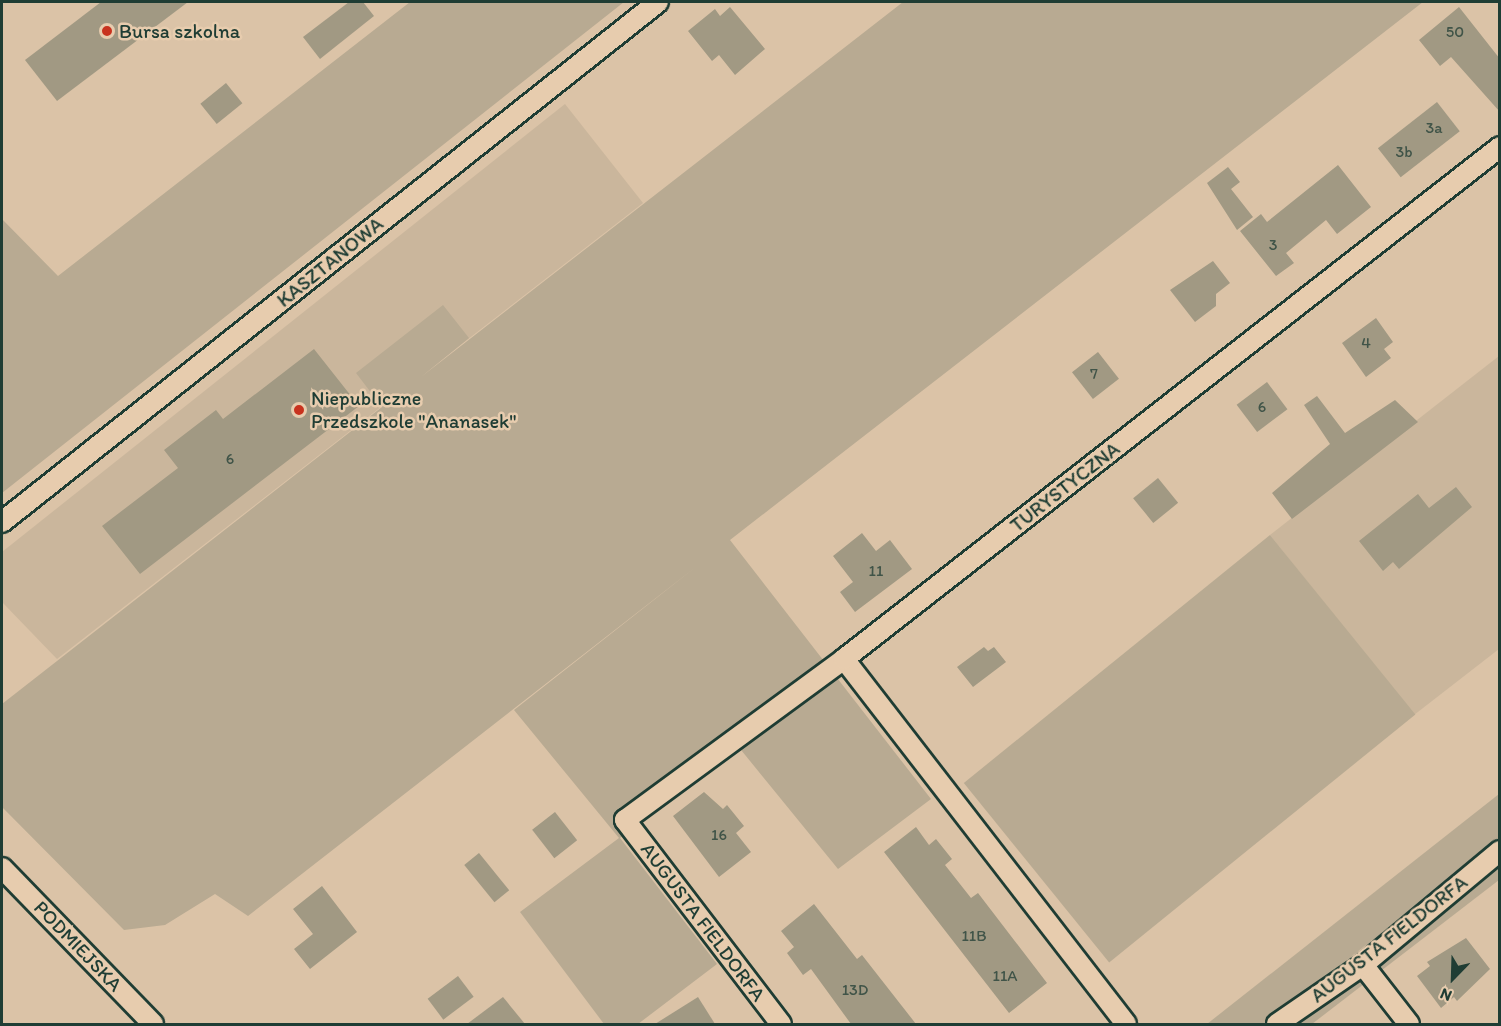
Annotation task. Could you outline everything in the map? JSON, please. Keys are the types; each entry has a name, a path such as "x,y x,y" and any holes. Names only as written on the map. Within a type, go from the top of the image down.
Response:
{"street":[{"name":"KASZTANOWA","path":"2,522 658,2"},
{"name":"TURYSTYCZNA","path":"625,820 844,659 1500,147"},
{"path":"844,659 1126,1024"},
{"name":"AUGUSTA FIELDORFA","path":"625,820 781,1024"},
{"name":"AUGUSTA FIELDORFA","path":"1277,1024 1363,965 1500,851"},
{"name":"PODMIEJSKA","path":"2,868 153,1024"},
{"path":"1363,965 1409,1024"}],"shaded area":[{"path":"410,2 624,2 2,493 2,219 58,276"},
{"path":"903,2 1423,2 730,540 931,799 838,869 737,745 620,838 717,964 638,1024 604,1024 520,912 619,838 514,710 697,566 248,916 215,894 165,925 124,930 2,807 2,704 382,407 356,373 443,305 469,338 421,377"},
{"path":"565,104 643,203 57,659 2,602 2,552"},
{"path":"1499,356 1499,649 1414,715 1270,535"},
{"path":"1270,535 1415,715 1109,962 964,783"},
{"path":"1499,794 1499,880 1312,1024 1207,1024"}],"building":[{"name":"Bursa szkolna","path":"101,2 188,2 57,101 25,60"},
{"path":"349,2 363,2 374,16 320,59 303,37"},
{"path":"730,7 765,49 735,75 719,55 712,61 688,31 715,9 720,16"},
{"path":"1459,7 1500,59 1500,112 1451,57 1440,66 1419,40"},
{"path":"226,83 242,103 217,124 200,104"},
{"path":"1437,102 1460,131 1401,177 1378,148"},
{"path":"1338,165 1371,207 1337,234 1326,220 1286,253 1294,263 1276,276 1240,231 1261,214 1267,222"},
{"path":"1228,167 1240,182 1231,189 1253,217 1237,230 1207,183"},
{"path":"1213,261 1230,283 1216,294 1216,306 1195,322 1170,290"},
{"path":"1376,318 1393,342 1384,349 1391,358 1366,377 1342,343"},
{"path":"314,349 359,406 140,574 102,526 178,468 164,450 216,410 223,419"},
{"path":"1098,352 1119,379 1093,399 1072,372"},
{"path":"1267,382 1287,409 1257,432 1237,405"},
{"path":"1317,396 1345,433 1395,400 1418,422 1292,519 1272,493 1330,444 1304,405"},
{"path":"1158,478 1178,503 1153,523 1133,498"},
{"path":"1456,487 1472,507 1399,569 1393,562 1383,571 1359,541 1418,494 1429,508"},
{"path":"862,533 876,551 890,540 912,569 855,612 840,592 853,582 833,556"},
{"path":"984,647 988,651 994,647 1006,662 973,687 957,667"},
{"path":"704,792 723,809 727,805 744,826 736,833 751,852 719,877 673,816"},
{"path":"555,812 577,840 554,858 532,830"},
{"path":"916,827 929,845 936,839 952,859 945,865 971,898 978,893 1047,983 1009,1013 884,852"},
{"path":"479,853 509,890 494,902 464,865"},
{"path":"322,886 357,932 310,969 294,949 313,934 293,909"},
{"path":"814,904 857,959 862,955 916,1024 851,1024 811,969 803,975 787,953 794,947 781,931"},
{"path":"1466,938 1490,969 1457,1001 1454,997 1441,1008 1417,976 1430,966 1427,962"},
{"path":"458,976 474,997 443,1020 428,999"},
{"path":"503,997 525,1024 467,1024"},
{"path":"698,997 715,1024 655,1024"}],"place":[{"name":"Bursa szkolna","path":"107,31"},
{"name":"Niepubliczne Przedszkole \"Ananasek\"","path":"299,410"}]}
